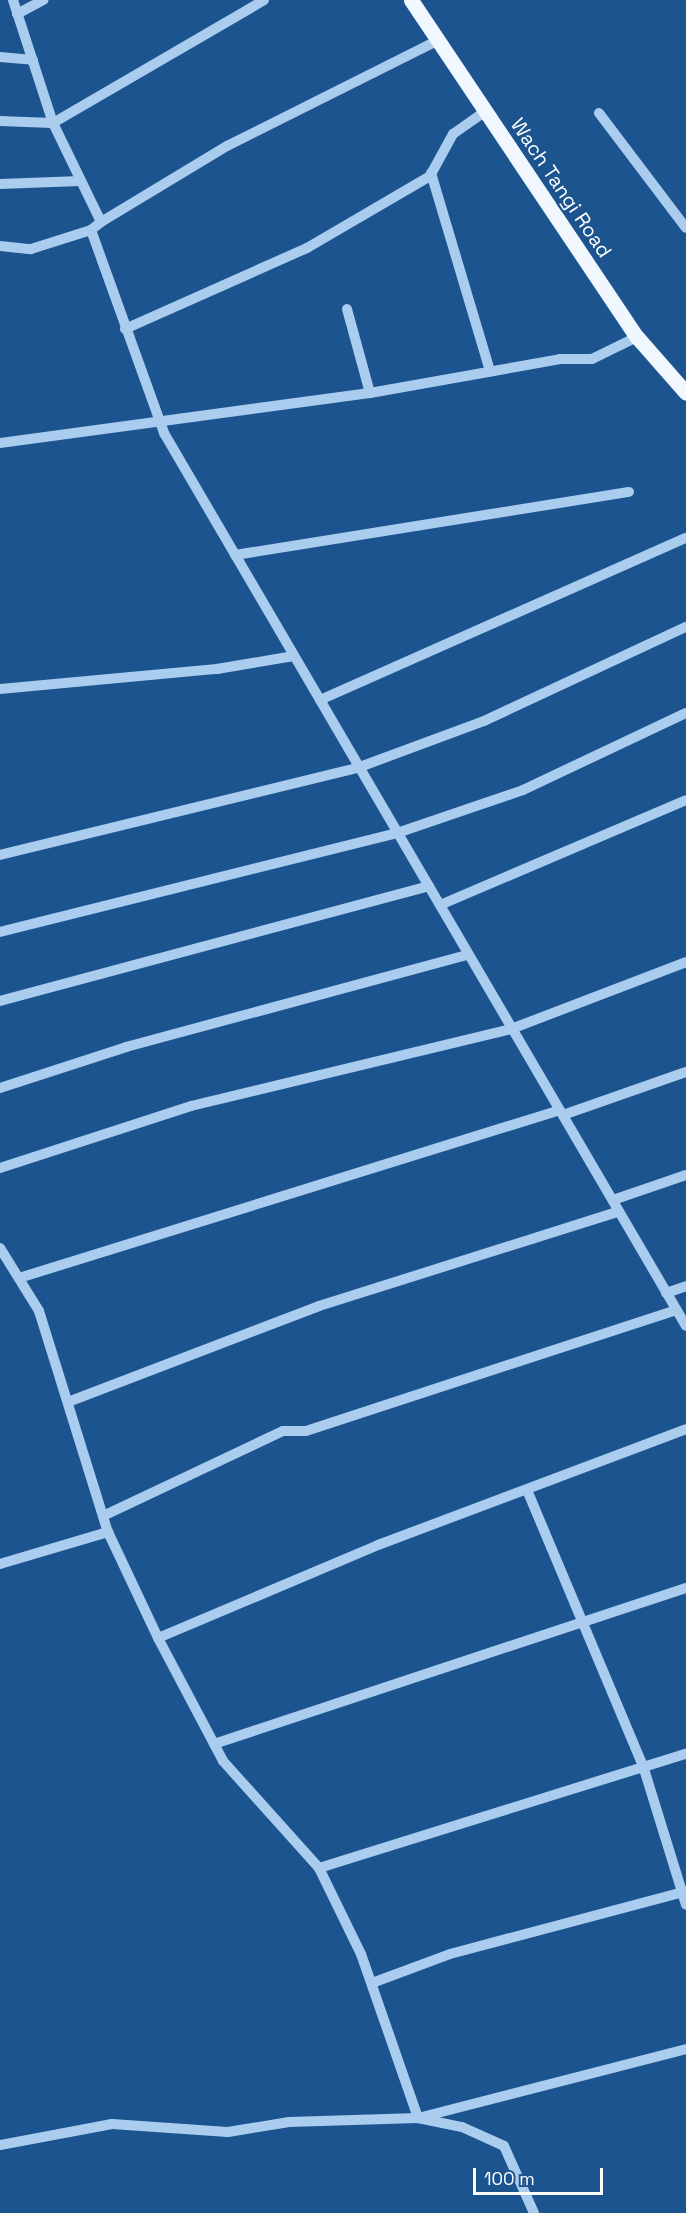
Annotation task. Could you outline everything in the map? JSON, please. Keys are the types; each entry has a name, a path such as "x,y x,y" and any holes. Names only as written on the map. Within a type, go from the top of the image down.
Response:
{"main road":[{"name":"Wach Tangi Road","path":"411,0 483,112 637,337 686,393"}],"street":[{"path":"12,0 54,123 100,222"},
{"path":"17,14 43,0"},
{"path":"0,121 54,123 264,0"},
{"path":"0,246 31,249 90,230 228,146 437,41"},
{"path":"0,57 33,60"},
{"path":"125,329 307,248 431,173 453,134 483,112"},
{"path":"599,113 686,228"},
{"path":"431,173 490,371"},
{"path":"0,184 80,181"},
{"path":"90,230 159,421 357,768 429,886 686,1326"},
{"path":"347,309 370,393"},
{"path":"0,443 370,393 490,371 592,359 637,337"},
{"path":"235,555 629,492"},
{"path":"320,700 686,538"},
{"path":"0,855 357,768 484,721 686,627"},
{"path":"0,688 205,670 294,656"},
{"path":"0,932 397,833 522,790 686,713"},
{"path":"440,905 686,800"},
{"path":"0,1001 429,886"},
{"path":"0,1088 126,1047 468,955"},
{"path":"0,1168 191,1106 511,1029 686,962"},
{"path":"19,1278 686,1072"},
{"path":"613,1200 686,1174"},
{"path":"68,1402 318,1306 618,1212"},
{"path":"0,1248 39,1311 108,1532 158,1638 223,1761 319,1868 372,1983 418,2118"},
{"path":"666,1293 686,1286"},
{"path":"103,1516 283,1431 306,1431 676,1310"},
{"path":"158,1638 527,1490 686,1429"},
{"path":"527,1490 644,1770 686,1905"},
{"path":"0,1564 108,1532"},
{"path":"214,1744 686,1588"},
{"path":"319,1868 644,1770 686,1754"},
{"path":"372,1983 450,1954 683,1892"},
{"path":"0,2145 112,2124 228,2132 289,2122 418,2118 686,2049"},
{"path":"418,2118 462,2127 504,2146 534,2213"}]}
